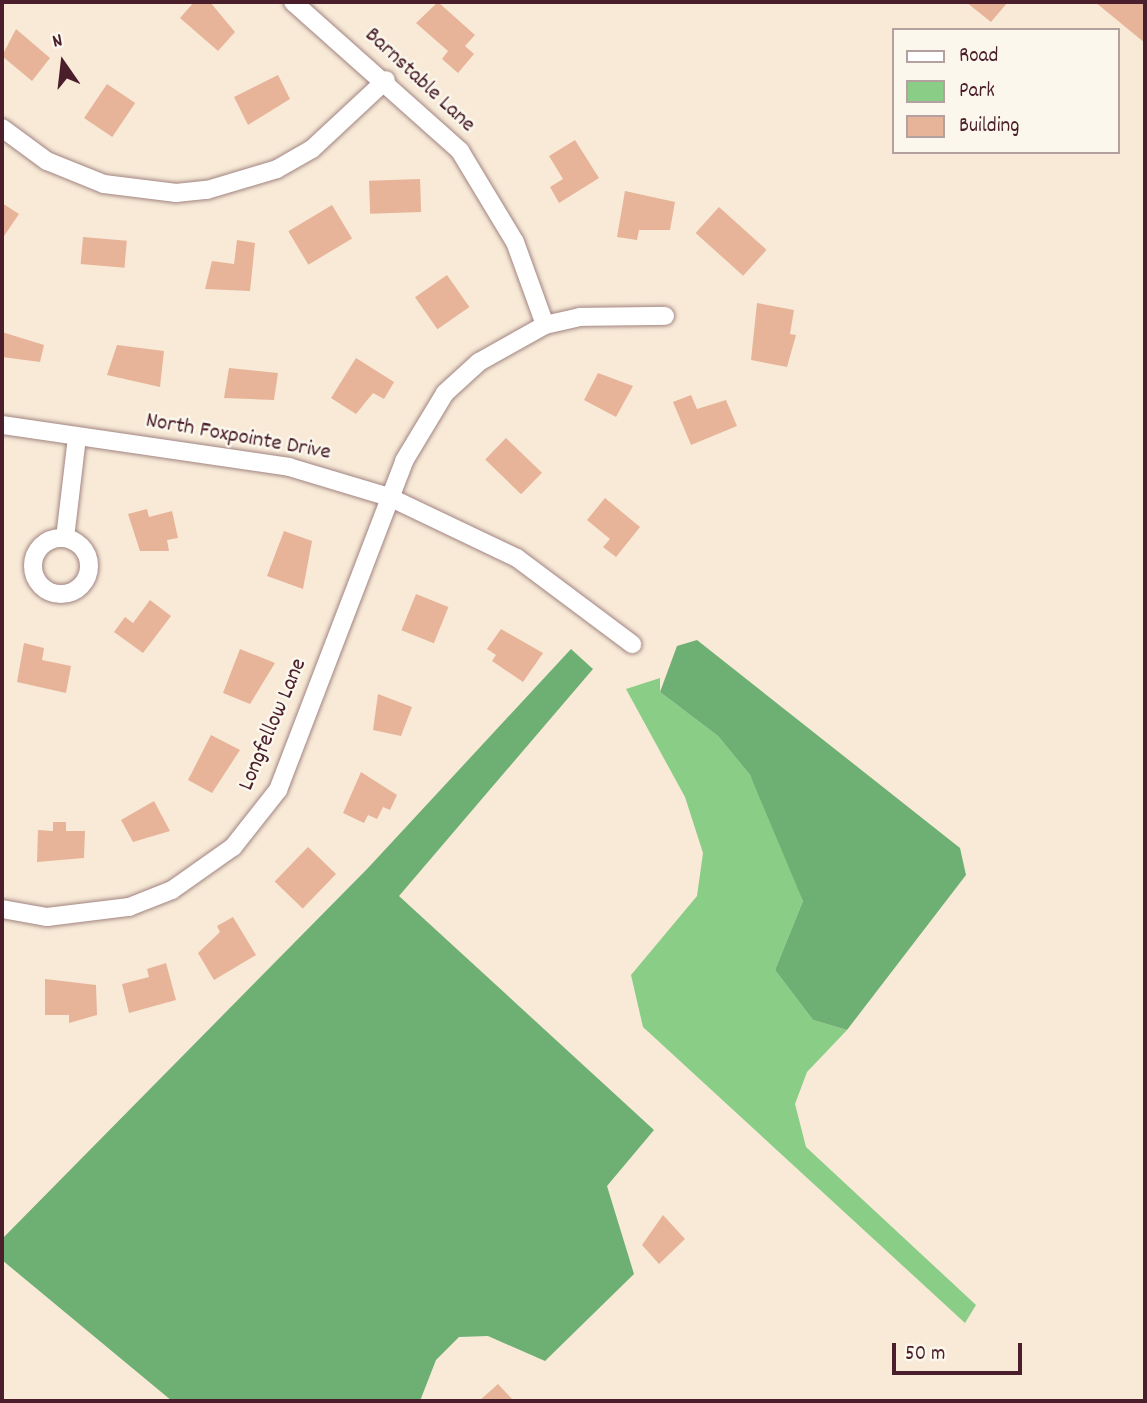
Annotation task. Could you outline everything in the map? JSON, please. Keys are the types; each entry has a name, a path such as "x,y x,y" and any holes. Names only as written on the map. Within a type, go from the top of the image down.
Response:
{"street":[{"name":"Barnstable Lane","path":"293,2 386,80 460,151 489,193 515,242 545,325"},
{"path":"2,128 47,162 104,184 176,193 208,190 277,169 312,149 386,80"},
{"name":"Longfellow Lane","path":"2,909 47,918 130,907 172,890 233,848 278,790 389,497 419,430 445,393 479,362 545,325 580,317 664,316"},
{"name":"North Foxpointe Drive","path":"2,425 289,467 389,497 517,558 632,644"},
{"path":"65,538 77,437"}],"green space":[{"path":"697,640 960,848 966,875 847,1030 813,1020 775,970 803,901 750,775 718,736 660,692 677,646"},
{"path":"571,649 593,669 399,896 654,1130 607,1186 634,1274 545,1361 488,1336 459,1337 436,1360 420,1401 172,1401 2,1260 2,1239 368,868"},
{"path":"660,678 660,692 718,736 750,775 787,854 803,901 775,970 813,1020 847,1030 807,1072 795,1104 806,1147 976,1305 965,1323 643,1027 631,975 697,896 703,853 685,797 626,689"}],"building":[{"path":"194,2 210,2 235,32 218,51 180,18"},
{"path":"438,2 475,35 465,46 474,54 458,73 442,59 448,51 416,23"},
{"path":"966,2 1008,2 991,22"},
{"path":"1095,2 1145,2 1145,43"},
{"path":"16,29 50,58 32,81 2,56"},
{"path":"278,75 290,99 248,125 234,97"},
{"path":"107,84 135,103 112,137 84,118"},
{"path":"575,140 599,178 559,203 550,187 563,179 549,156"},
{"path":"420,179 421,212 370,214 369,181"},
{"path":"625,191 675,202 670,230 639,230 637,240 617,237"},
{"path":"2,203 19,214 2,239"},
{"path":"332,205 352,238 308,265 288,231"},
{"path":"719,207 767,250 743,276 696,233"},
{"path":"83,237 127,241 124,268 81,264"},
{"path":"237,240 255,243 250,291 205,289 212,261 234,264"},
{"path":"447,275 469,307 437,329 415,297"},
{"path":"757,303 794,310 790,334 796,335 787,367 751,360"},
{"path":"2,332 44,345 40,362 2,357"},
{"path":"117,345 164,351 160,387 107,375"},
{"path":"356,358 394,382 384,399 373,393 356,414 331,398"},
{"path":"229,368 278,373 274,400 224,398"},
{"path":"598,373 633,386 616,417 584,400"},
{"path":"691,395 697,409 726,400 737,426 691,445 673,402"},
{"path":"506,438 542,473 521,494 485,460"},
{"path":"605,498 640,527 616,557 603,547 610,539 587,520"},
{"path":"147,509 149,517 172,511 178,538 167,540 169,551 140,551 128,514"},
{"path":"284,531 312,541 303,589 267,576"},
{"path":"416,594 448,607 434,643 401,630"},
{"path":"150,600 171,616 143,653 114,632 125,617 133,623"},
{"path":"501,629 543,653 523,682 492,661 496,655 487,649"},
{"path":"24,643 44,648 42,660 71,666 66,693 17,682"},
{"path":"240,649 275,663 250,704 223,693"},
{"path":"378,694 412,707 401,736 373,730"},
{"path":"211,735 240,750 212,793 188,780"},
{"path":"361,772 397,795 390,810 383,807 377,819 368,815 364,823 343,813"},
{"path":"154,801 170,831 133,842 121,820"},
{"path":"53,822 66,822 66,831 85,831 84,858 37,862 38,830 53,831"},
{"path":"308,847 336,874 303,909 275,882"},
{"path":"233,917 256,955 214,980 198,953 220,932 217,926"},
{"path":"166,963 176,1000 129,1013 122,984 149,977 147,969"},
{"path":"45,979 96,985 97,1015 69,1023 69,1015 45,1015"},
{"path":"663,1215 685,1239 659,1264 642,1245"},
{"path":"498,1384 514,1401 479,1401"}]}
